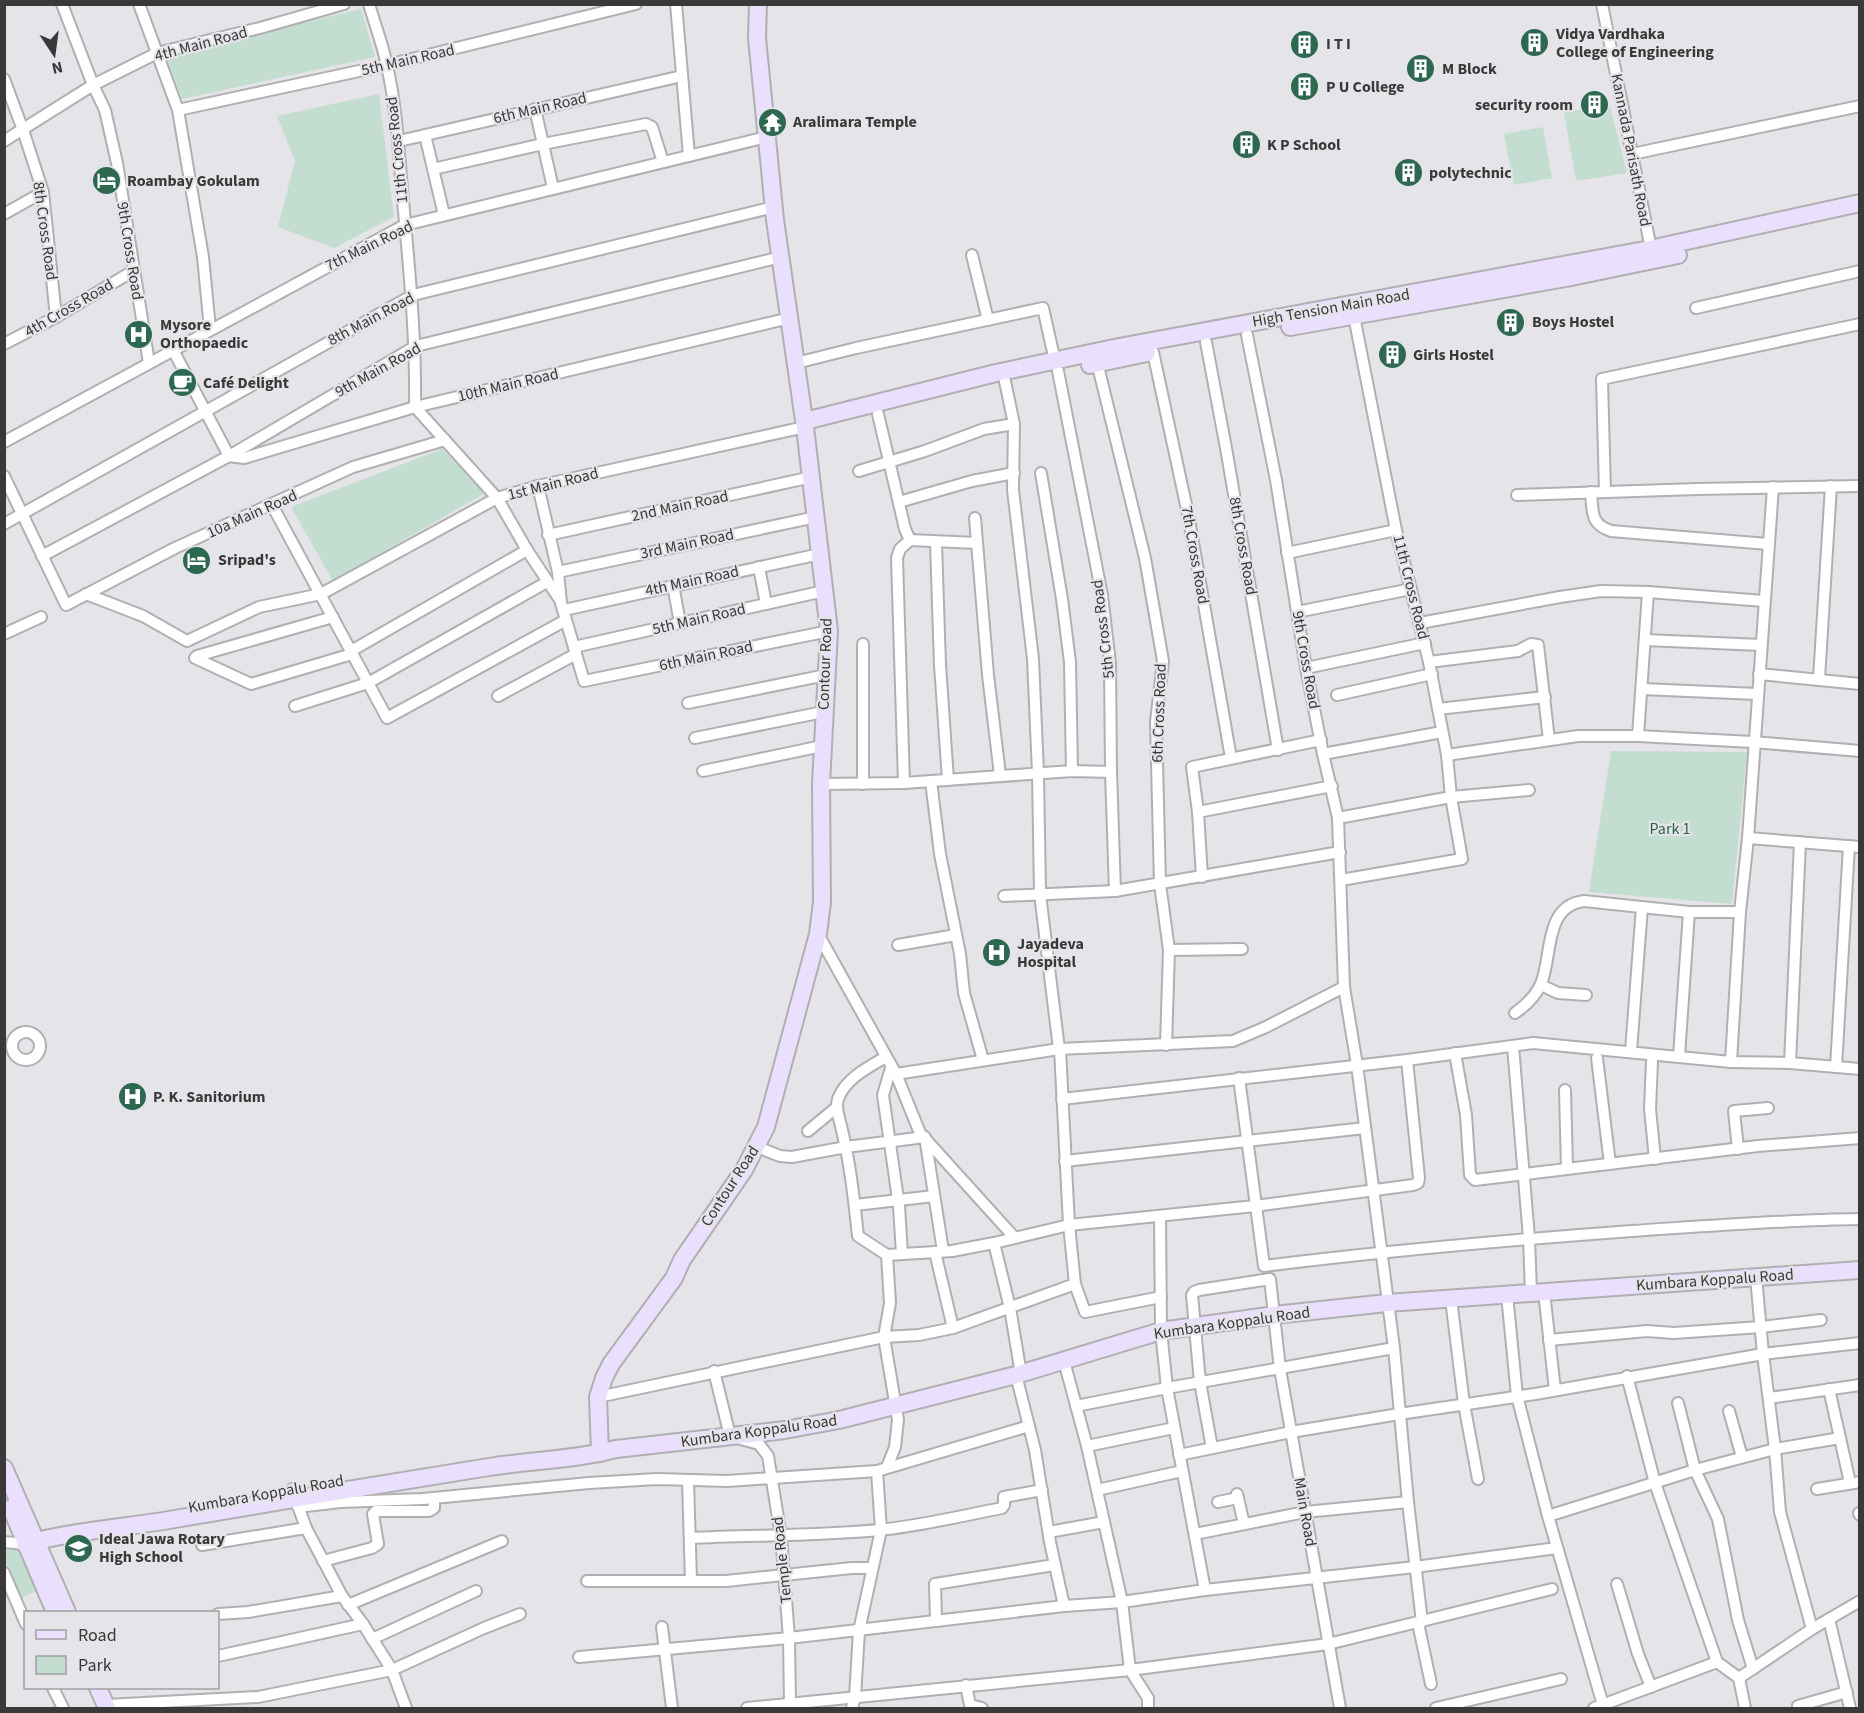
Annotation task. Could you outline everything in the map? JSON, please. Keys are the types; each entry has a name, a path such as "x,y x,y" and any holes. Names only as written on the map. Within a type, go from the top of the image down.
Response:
{"street":[{"name":"9th Cross Road","path":"62,4 93,86 105,110 117,163 149,363"},
{"path":"139,4 178,110 203,257 210,329"},
{"name":"4th Main Road","path":"4,141 93,86 157,53 260,28 344,4"},
{"name":"11th Cross Road","path":"369,4 387,65 399,141 413,295 416,346 415,407"},
{"name":"5th Main Road","path":"178,110 387,65 636,4"},
{"path":"676,4 689,156"},
{"name":"Contour Road","path":"598,1448 598,1397 611,1364 674,1278 682,1260 744,1170 757,1147 772,1107 818,934 822,902 821,784 829,631 812,477 774,207 757,38 758,4"},
{"name":"Kannada Parisath Road","path":"1602,4 1652,255"},
{"name":"6th Main Road","path":"399,141 682,76"},
{"name":"8th Cross Road","path":"4,79 43,192 56,317"},
{"path":"1632,154 1860,106"},
{"path":"535,109 553,188"},
{"path":"434,169 543,144 650,124 663,162"},
{"path":"425,135 444,215"},
{"name":"7th Main Road","path":"4,442 405,225 767,137"},
{"path":"4,214 43,192"},
{"name":"High Tension Main Road","path":"805,427 1004,377 1096,357 1652,255 1860,203"},
{"name":"8th Main Road","path":"4,524 413,295 774,207"},
{"path":"1096,357 1153,352 1354,316 1860,214"},
{"path":"796,363 988,320 972,255"},
{"name":"9th Main Road","path":"42,556 229,456 416,346 781,257"},
{"name":"4th Cross Road","path":"4,344 56,317 133,271"},
{"path":"1696,308 1860,271"},
{"name":"5th Cross Road","path":"988,320 1044,308 1102,595 1110,663 1115,891"},
{"name":"11th Cross Road","path":"1341,880 1462,859 1451,797 1447,755 1432,674 1396,530 1354,316"},
{"name":"10th Main Road","path":"229,456 244,458 415,407 790,318"},
{"path":"1605,492 1602,379 1860,324"},
{"name":"9th Cross Road","path":"1247,335 1276,480 1306,668 1338,819 1344,987 1394,1348 1420,1622 1431,1684"},
{"name":"8th Cross Road","path":"1206,342 1278,750"},
{"path":"173,350 229,456"},
{"name":"7th Cross Road","path":"1153,352 1188,514 1232,758"},
{"name":"6th Cross Road","path":"1096,357 1145,558 1162,661 1156,722 1160,884 1169,950 1166,1045"},
{"path":"805,427 878,414 1004,377 1014,424 1013,490 1033,659 1040,894 1060,1049 1069,1225 1076,1284 1085,1312 1161,1297"},
{"path":"415,407 497,498 564,611"},
{"path":"878,414 910,540"},
{"path":"859,471 984,429 1014,424"},
{"name":"1st Main Road","path":"86,594 143,616 187,641 259,607 321,594 497,498 538,486 805,427"},
{"name":"10a Main Road","path":"42,556 66,605 175,548 353,467 445,440"},
{"path":"899,502 972,481 1014,473"},
{"path":"1041,473 1070,662 1072,771"},
{"path":"4,476 42,556"},
{"name":"2nd Main Road","path":"548,535 812,477"},
{"path":"538,486 564,611 575,651"},
{"path":"1819,679 1831,486"},
{"path":"1517,495 1860,486"},
{"path":"1731,1062 1740,912 1748,838 1753,742 1773,488"},
{"path":"1591,492 1596,523 1599,527 1611,531 1768,544"},
{"path":"272,505 368,683"},
{"name":"3rd Main Road","path":"539,570 816,517"},
{"path":"975,518 988,675 1000,775"},
{"path":"1287,553 1396,530"},
{"path":"904,783 897,558 900,549 910,540 936,543 977,543"},
{"path":"936,543 940,664 948,780"},
{"path":"333,617 195,658 251,684 351,653 527,550"},
{"name":"4th Main Road","path":"368,683 387,718 564,611 820,554"},
{"path":"759,567 766,604"},
{"path":"295,706 368,683 547,582"},
{"path":"673,585 681,624"},
{"path":"1297,612 1411,589"},
{"name":"5th Main Road","path":"498,696 575,651 824,591"},
{"path":"1420,623 1591,592 1648,592 1764,601"},
{"path":"1638,736 1648,592"},
{"path":"4,634 41,617"},
{"name":"6th Main Road","path":"575,651 584,681 829,631"},
{"path":"1645,640 1761,645"},
{"path":"1306,668 1425,643"},
{"path":"863,644 863,784"},
{"path":"1429,662 1518,651 1531,644 1536,644 1540,647 1550,740"},
{"path":"1337,694 1432,674"},
{"path":"1759,674 1860,684"},
{"path":"688,703 826,675"},
{"path":"1642,689 1757,694"},
{"path":"1438,709 1545,697"},
{"path":"695,738 823,712"},
{"path":"1323,754 1442,732"},
{"path":"1447,755 1578,736 1638,736 1753,742 1860,751"},
{"path":"1202,877 1198,812 1192,767 1321,740"},
{"path":"703,771 822,746"},
{"path":"821,784 904,783 1038,772 1111,772"},
{"path":"931,781 940,854 956,935 964,993 983,1060"},
{"path":"1198,812 1332,786"},
{"path":"1338,819 1451,797 1529,790"},
{"path":"1748,838 1854,846 1836,1067"},
{"path":"1790,1063 1800,842"},
{"path":"1004,896 1115,891 1340,852"},
{"path":"1515,1013 1532,999 1541,985 1547,948 1555,923 1568,908 1577,902 1689,912 1740,912"},
{"path":"1631,1052 1642,907"},
{"path":"1679,1056 1689,912"},
{"path":"818,934 894,1071 920,1132 1014,1237"},
{"path":"898,945 956,935"},
{"path":"1169,950 1242,949"},
{"path":"1541,985 1558,993 1586,995"},
{"path":"894,1071 1060,1049 1233,1041 1266,1028 1344,987"},
{"path":"1062,1099 1407,1060 1533,1043 1731,1062 1790,1063 1860,1069"},
{"path":"1513,1046 1529,1238 1549,1340 1555,1390"},
{"path":"1455,1053 1466,1115 1470,1175 1475,1180 1737,1149 1860,1138"},
{"path":"886,1057 859,1072 853,1078 840,1095 837,1107 846,1147 858,1236 887,1255 939,1252 994,1243 1069,1225 1254,1206 1413,1185 1418,1183 1407,1060"},
{"path":"1597,1058 1610,1164"},
{"path":"1652,1061 1650,1109 1655,1159"},
{"path":"894,1071 883,1095 898,1200 902,1254"},
{"path":"1239,1078 1254,1206 1264,1266 1529,1238 1792,1220 1860,1219"},
{"path":"1565,1090 1567,1169"},
{"path":"808,1131 837,1107"},
{"path":"1737,1149 1734,1111 1768,1108"},
{"path":"1065,1161 1365,1128"},
{"path":"757,1147 780,1156 792,1157 846,1147 925,1137"},
{"path":"925,1137 934,1196 939,1252 953,1328"},
{"path":"855,1205 934,1196"},
{"path":"1160,1216 1161,1331 1167,1388 1205,1590"},
{"path":"994,1243 1010,1308 1018,1375 1042,1490 1054,1565 1064,1606"},
{"path":"852,1708 855,1697 859,1631 881,1530 882,1469 895,1447 898,1420 884,1337 890,1304 887,1255"},
{"name":"Contour Road","path":"598,1448 587,1397 597,1369 667,1273 682,1260"},
{"name":"Kumbara Koppalu Road","path":"22,1540 598,1448 730,1436 839,1420 1018,1375 1161,1331 1274,1315 1387,1304 1860,1270"},
{"path":"1756,1277 1780,1512 1812,1629"},
{"name":"Main Road","path":"1195,1328 1192,1295 1194,1292 1268,1279 1271,1282 1280,1369 1340,1708"},
{"path":"598,1397 884,1337 919,1335 953,1328 1076,1284"},
{"path":"1508,1295 1518,1396 1598,1707 1717,1662"},
{"path":"1451,1299 1464,1404 1478,1479"},
{"path":"1549,1340 1647,1331 1674,1334 1821,1320"},
{"path":"1195,1328 1200,1382 1212,1448"},
{"path":"1179,1455 1291,1432 1555,1390 1627,1376 1763,1354 1860,1343"},
{"path":"1076,1406 1394,1348"},
{"path":"1064,1361 1087,1446 1122,1602 1130,1670 1148,1698 1148,1708"},
{"path":"714,1371 730,1436"},
{"path":"1627,1376 1654,1483 1717,1662 1739,1678 1745,1708"},
{"path":"1769,1398 1860,1385"},
{"path":"1817,1489 1855,1483 1840,1438 1829,1389"},
{"path":"1678,1403 1695,1470 1718,1519 1738,1620 1753,1669"},
{"path":"1729,1411 1742,1457"},
{"path":"406,1708 392,1670 363,1624 345,1601 306,1528 295,1498 340,1502 434,1498 589,1483 657,1479 772,1479 882,1469 1029,1426"},
{"path":"1087,1446 1174,1428"},
{"name":"Temple Road","path":"730,1436 759,1444 768,1456 781,1536 789,1638 789,1706"},
{"path":"1548,1516 1742,1457 1840,1438"},
{"path":"4,1468 22,1540 66,1611"},
{"path":"1096,1490 1182,1471"},
{"path":"688,1480 691,1581"},
{"path":"690,1538 781,1536 881,1530 1002,1508 1004,1497 1042,1490"},
{"path":"4,1494 55,1611"},
{"path":"1218,1502 1238,1496 1244,1524"},
{"path":"323,1561 372,1548 378,1544 373,1514 376,1511 429,1511 434,1508 434,1498"},
{"path":"1195,1534 1305,1512 1408,1502"},
{"path":"1049,1532 1104,1522"},
{"path":"202,1545 306,1528"},
{"path":"219,1614 345,1601 502,1541"},
{"path":"579,1657 859,1631 1064,1606 1122,1602 1316,1576 1415,1567 1557,1548"},
{"path":"936,1621 935,1584 1054,1565"},
{"path":"587,1581 726,1581 783,1574 872,1568"},
{"path":"4,1573 24,1619"},
{"path":"1617,1584 1638,1654 1651,1687"},
{"path":"747,1708 789,1706 966,1685 1130,1670 1328,1644 1552,1589"},
{"path":"372,1638 476,1591"},
{"path":"1739,1678 1812,1629 1860,1601"},
{"path":"103,1707 258,1697 392,1670 520,1614"},
{"path":"1829,1619 1850,1708"},
{"path":"219,1656 363,1624"},
{"path":"663,1627 672,1708"},
{"path":"1436,1708 1561,1678"},
{"path":"966,1685 970,1706 982,1708"},
{"path":"54,1689 63,1708"},
{"path":"88,1689 103,1707"},
{"path":"98,1689 103,1707"},
{"path":"1798,1708 1798,1706 1847,1692"}],"green space":[{"path":"361,9 375,57 182,99 166,56"},
{"path":"379,94 394,217 334,248 278,227 295,161 277,116"},
{"path":"1609,103 1627,173 1576,181 1564,113"},
{"path":"1543,127 1552,178 1514,185 1504,134"},
{"path":"442,449 485,493 333,581 291,507"},
{"name":"Park 1","path":"1611,751 1747,752 1732,904 1589,892"},
{"path":"19,1548 38,1591 18,1599 5,1568 4,1551"}],"place":[{"name":"Vidya Vardhaka College of Engineering","path":"1535,43"},
{"name":"I T I","path":"1305,44"},
{"name":"M Block","path":"1421,69"},
{"name":"P U College","path":"1305,87"},
{"name":"security room","path":"1594,105"},
{"name":"Aralimara Temple","path":"772,122"},
{"name":"K P School","path":"1246,145"},
{"name":"polytechnic","path":"1408,173"},
{"name":"Roambay Gokulam","path":"106,181"},
{"name":"Boys Hostel","path":"1511,322"},
{"name":"Mysore Orthopaedic","path":"139,334"},
{"name":"Girls Hostel","path":"1392,355"},
{"name":"Café Delight","path":"182,383"},
{"name":"Sripad's","path":"197,560"},
{"name":"Jayadeva Hospital","path":"996,953"},
{"name":"P. K. Sanitorium","path":"132,1097"},
{"name":"Ideal Jawa Rotary High School","path":"78,1548"}]}
